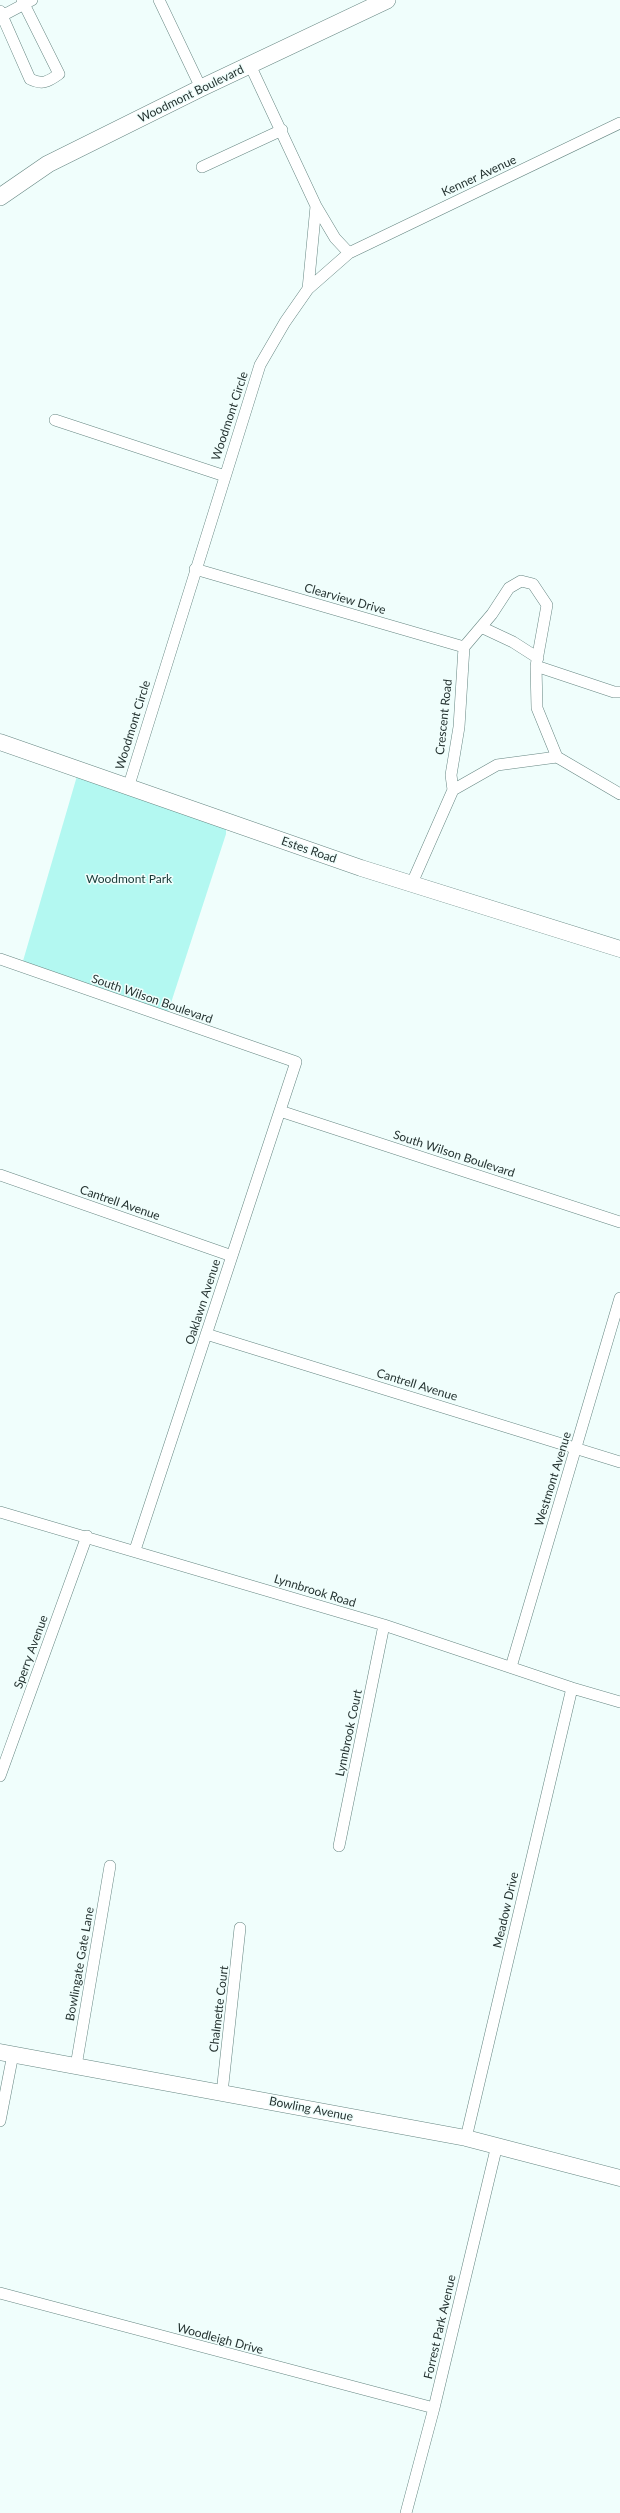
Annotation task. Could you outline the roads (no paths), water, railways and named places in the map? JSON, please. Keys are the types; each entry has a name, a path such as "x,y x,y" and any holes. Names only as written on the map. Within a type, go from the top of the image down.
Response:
{"main road":[{"name":"Woodmont Boulevard","path":"0,197 48,164 201,88 387,0"}],"street":[{"path":"159,0 201,88"},
{"path":"26,1 59,74 48,82 39,84 30,79 1,15 26,1"},
{"name":"Woodmont Circle","path":"128,788 195,569 260,365 285,322 308,288 316,206 282,130 250,66"},
{"name":"Kenner Avenue","path":"308,288 349,253 620,123"},
{"path":"202,167 282,130"},
{"path":"316,206 335,238 349,253"},
{"path":"55,420 225,476"},
{"name":"Clearview Drive","path":"195,569 464,646"},
{"path":"464,646 481,627 509,588 521,581 533,584 547,604 537,662 537,708 557,757 620,794"},
{"path":"481,627 513,642 537,662 614,692 620,692"},
{"name":"Crescent Road","path":"412,883 453,790 451,775 459,728 464,646"},
{"name":"Estes Road","path":"0,742 128,788 412,883 620,949"},
{"path":"453,790 497,765 557,757"},
{"name":"South Wilson Boulevard","path":"0,960 296,1062"},
{"name":"Oaklawn Avenue","path":"135,1550 296,1062"},
{"name":"South Wilson Boulevard","path":"280,1111 620,1222"},
{"name":"Cantrell Avenue","path":"0,1175 232,1256"},
{"name":"Westmont Avenue","path":"511,1667 620,1298"},
{"name":"Cantrell Avenue","path":"206,1334 620,1462"},
{"name":"Lynnbrook Road","path":"0,1512 135,1550 384,1625 572,1688 620,1702"},
{"name":"Sperry Avenue","path":"0,1776 87,1536"},
{"name":"Lynnbrook Court","path":"339,1846 384,1625"},
{"name":"Meadow Drive","path":"466,2138 572,1688"},
{"name":"Bowlingate Gate Lane","path":"76,2066 110,1866"},
{"name":"Chalmette Court","path":"222,2093 240,1928"},
{"path":"0,2120 6,2053"},
{"name":"Bowling Avenue","path":"6,2053 466,2138 620,2178"},
{"name":"Forrest Park Avenue","path":"406,2513 434,2408 497,2145"},
{"name":"Woodleigh Drive","path":"0,2293 434,2408"}],"park label":[{"name":"Woodmont Park","path":"129,879"}]}
